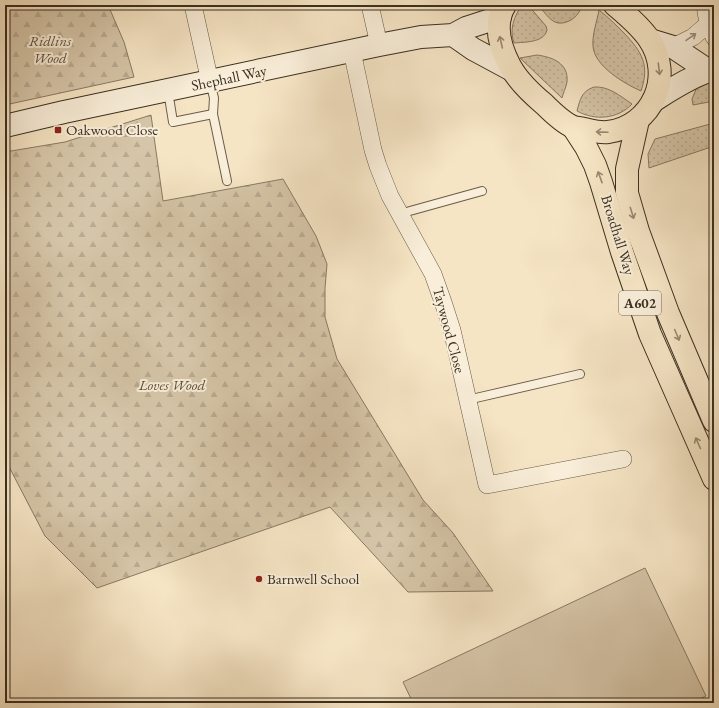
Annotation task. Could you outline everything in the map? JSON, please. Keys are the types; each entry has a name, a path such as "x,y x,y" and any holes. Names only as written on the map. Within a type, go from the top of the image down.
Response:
{"highway":[{"path":"502,11 499,37 501,45 512,70 521,83 535,97 572,127 607,132 617,130 638,120 647,111 660,84 660,71 650,40 638,26 615,5"},
{"name":"Broadhall Way","path":"638,120 627,170 626,181 629,201 638,231 668,313 714,421"},
{"name":"Broadhall Way","path":"572,127 586,147 595,165 622,252 650,334 714,479"}],"street":[{"path":"193,5 210,82"},
{"path":"370,5 378,45"},
{"path":"673,47 693,36 711,30 705,5"},
{"name":"Shephall Way","path":"5,126 378,45 422,37 453,35 502,11"},
{"path":"453,35 473,49 512,70"},
{"path":"650,40 673,47 712,71"},
{"name":"Taywood Close","path":"352,51 373,150 378,166 399,214 433,274 452,330 487,486 623,459"},
{"path":"653,101 683,83 712,71"}],"lane":[{"path":"210,82 214,98 212,114 227,181"},
{"path":"167,91 173,122 212,114"},
{"path":"399,214 482,191"},
{"path":"467,400 580,374"}],"green space":[{"name":"Ridlins Wood","path":"5,5 108,5 124,42 134,77 5,105"},
{"path":"522,5 528,5 546,26 547,30 538,40 514,43 512,33 513,23"},
{"path":"538,5 582,5 575,17 571,20 560,23 552,20"},
{"path":"599,10 624,33 636,46 640,53 643,59 645,74 641,91 627,84 611,73 604,67 595,53 593,37"},
{"path":"537,55 554,59 565,70 567,82 562,98 520,58"},
{"path":"714,80 714,101 693,105 692,99 697,87"},
{"path":"594,87 605,88 632,104 620,113 606,117 591,116 577,111 584,93"},
{"name":"Loves Wood","path":"151,115 163,201 283,179 316,236 327,264 325,317 337,359 423,500 453,533 493,591 408,592 330,507 97,588 45,536 5,459 5,152 65,142"},
{"path":"714,123 714,146 649,168 648,154 655,139"},
{"path":"645,568 706,696 691,703 413,703 403,682"}],"place":[{"name":"Oakwood Close","path":"58,130"},
{"name":"Barnwell School","path":"259,579"}]}
